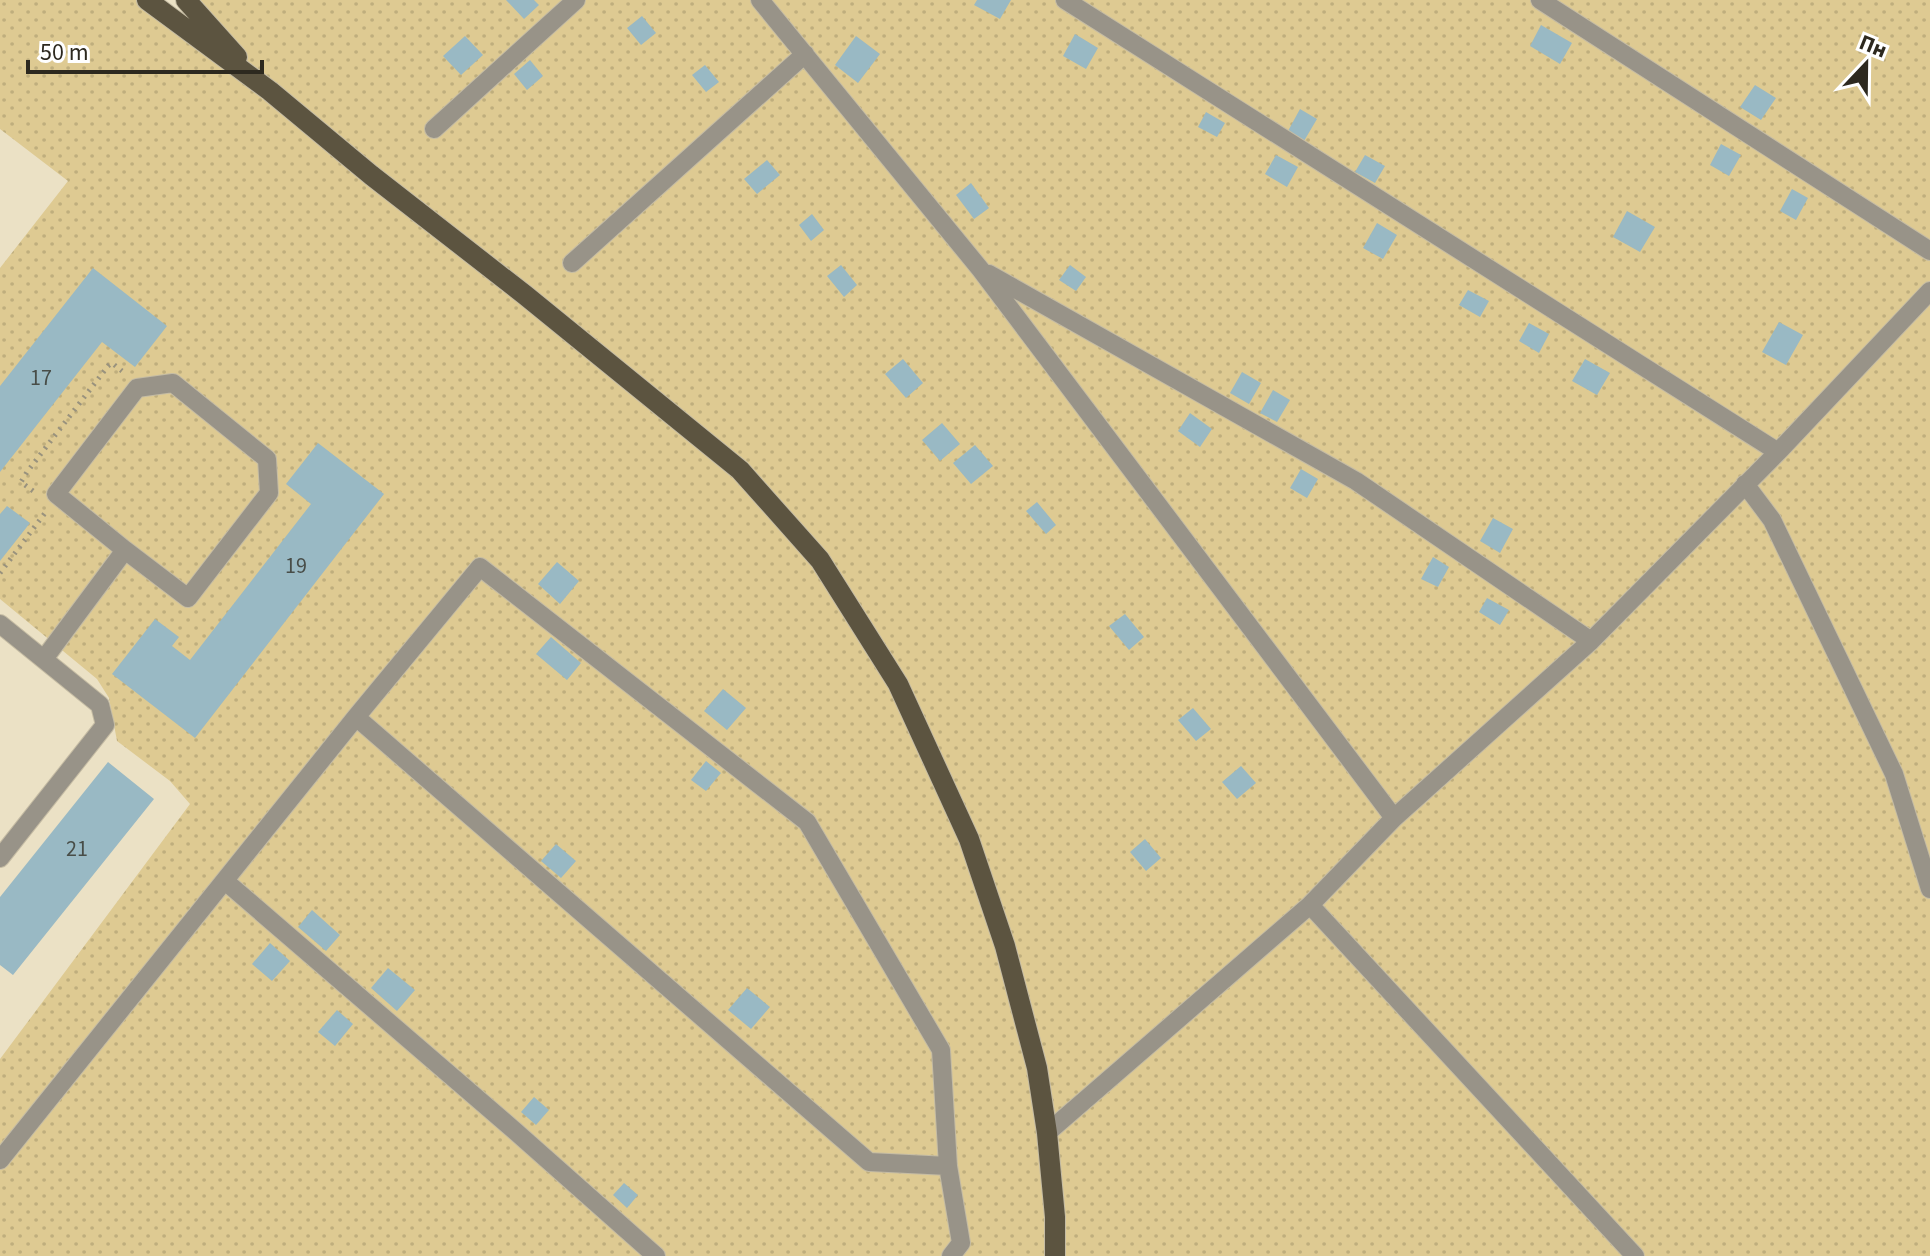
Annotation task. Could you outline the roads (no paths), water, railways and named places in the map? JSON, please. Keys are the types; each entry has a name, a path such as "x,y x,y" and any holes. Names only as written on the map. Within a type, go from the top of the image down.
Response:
{"main road":[{"path":"147,0 270,91 740,470 820,560 898,684 969,839 1005,946 1037,1068 1047,1133 1055,1217 1055,1256"},
{"path":"186,0 270,91"}],"lane":[{"path":"434,129 576,0"},
{"path":"760,0 981,270 1394,818"},
{"path":"1065,0 1778,452"},
{"path":"1540,0 1930,251"},
{"path":"572,263 805,54"},
{"path":"981,270 1356,481 1591,641"},
{"path":"1047,1133 1310,905 1394,818 1591,641 1778,452 1930,291"},
{"path":"173,383 267,459 269,493 188,598 125,550 56,494 137,388 173,383"},
{"path":"1745,484 1772,520 1894,774 1930,889"},
{"path":"44,659 125,550"},
{"path":"0,1160 480,567 807,822 941,1050 948,1166 961,1243 951,1256"},
{"path":"0,624 100,705 105,725 0,858"},
{"path":"356,717 869,1162 948,1166"},
{"path":"225,881 656,1256"},
{"path":"1310,905 1635,1256"}]}
